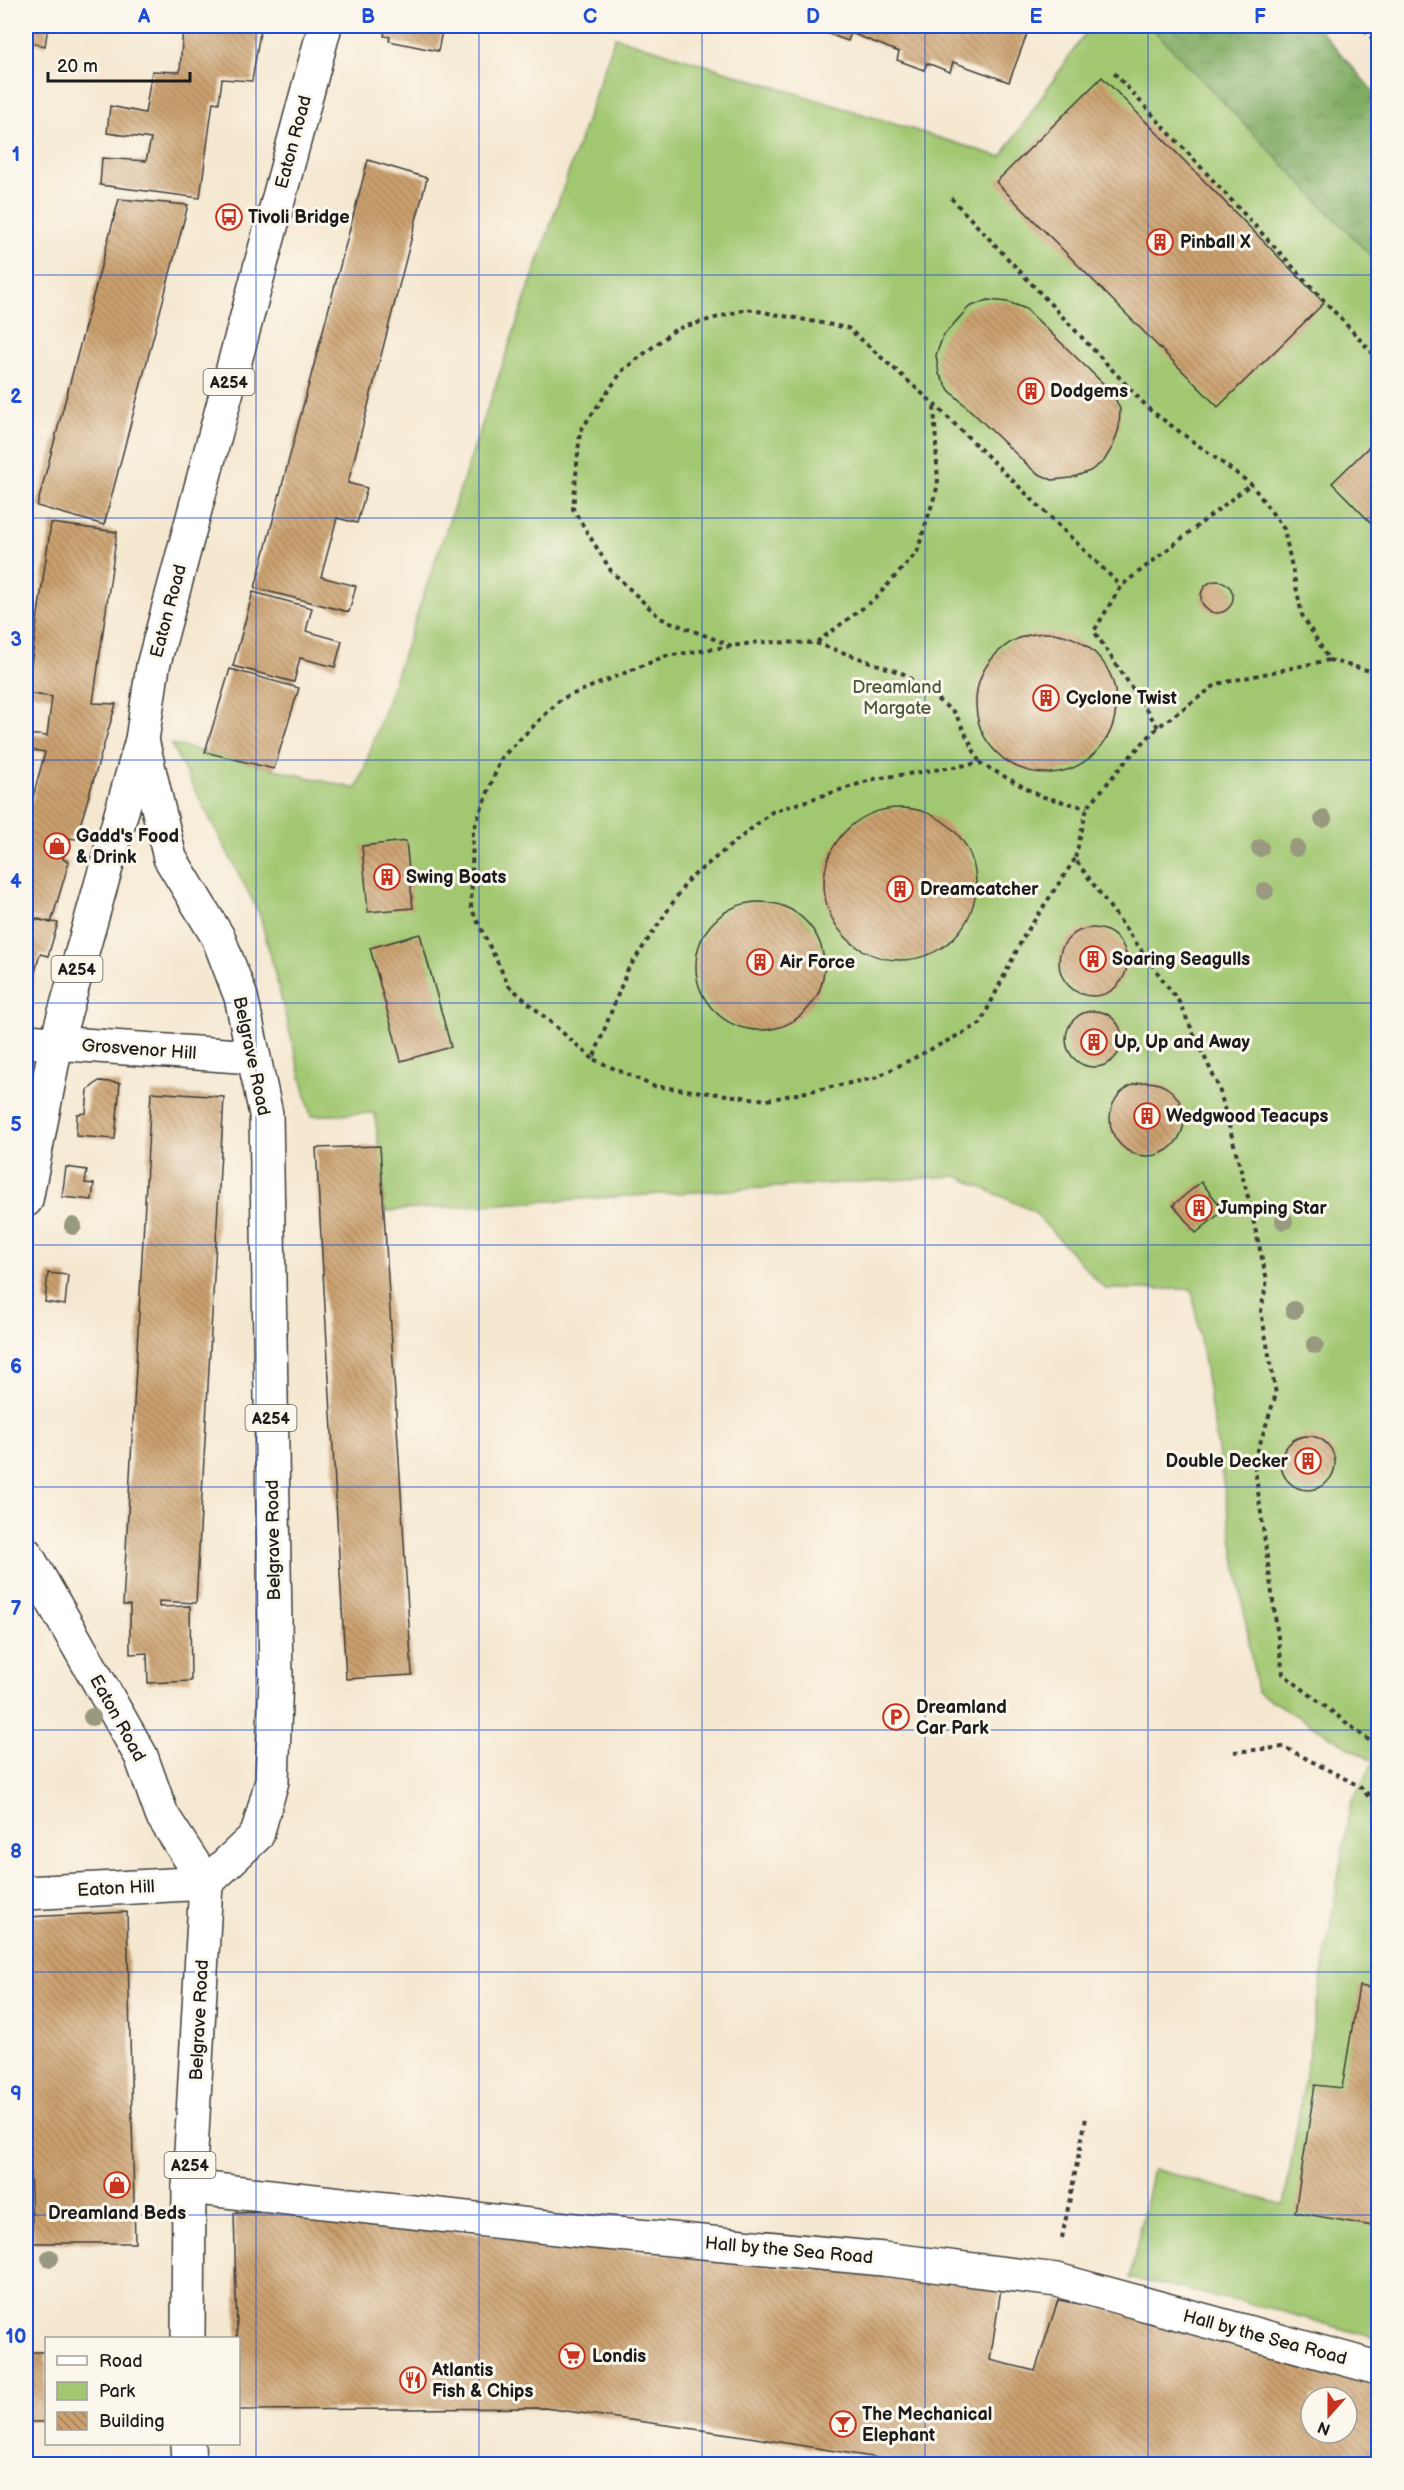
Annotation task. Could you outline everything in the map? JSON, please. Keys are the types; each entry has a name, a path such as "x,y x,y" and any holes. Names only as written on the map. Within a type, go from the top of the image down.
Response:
{"main road":[{"name":"Eaton Road","path":"26,1200 41,1042 142,740 153,666 325,26"},
{"name":"Belgrave Road","path":"142,740 170,858 218,937 241,997 266,1114 276,1677 272,1781 257,1835 206,1883 189,2187 188,2337"},
{"name":"Grosvenor Hill","path":"41,1042 253,1057"},
{"name":"Eaton Road","path":"26,1554 141,1756 162,1815 206,1883"},
{"name":"Eaton Hill","path":"26,1893 206,1883"},
{"name":"Hall by the Sea Road","path":"189,2187 575,2230 883,2259 1057,2280 1378,2368"},
{"path":"189,2445 189,2464"}],"path":[{"path":"1114,73 1378,359"},
{"path":"951,198 1150,410 1251,484 1284,529 1302,615 1329,660"},
{"path":"732,646 660,618 611,571 573,509 579,431 623,370 676,329 747,309 848,328 933,403 1121,586"},
{"path":"816,643 874,599 917,552 938,485 933,403"},
{"path":"1158,727 1094,631 1121,586 1251,484"},
{"path":"1087,808 1040,796 980,762 956,713 904,674 816,643 759,642 666,656 561,699 501,758 473,831 471,908 509,986 593,1059 653,1086 767,1100 876,1078 980,1024 1024,936 1075,859 1087,808 1124,763 1158,727 1216,684 1329,660 1378,673"},
{"path":"593,1059 627,971 688,880 772,812 874,779 980,762"},
{"path":"1075,859 1179,1002 1219,1088 1247,1193 1267,1280 1261,1311 1276,1394 1254,1462 1283,1674 1378,1747"},
{"path":"1234,1752 1284,1747 1361,1787 1378,1803"},
{"path":"1368,1796 1378,1759"},
{"path":"1057,2280 1057,2262 1086,2118"}],"green space":[{"name":"Dreamland Margate","path":"1090,26 1150,26 1378,263 1378,2339 1270,2308 1130,2278 1153,2169 1284,2205 1350,1806 1374,1762 1257,1692 1192,1289 1105,1289 1033,1211 957,1176 385,1211 375,1113 311,1116 260,915 171,744 357,789 615,37 1001,157"},
{"path":"1150,26 1317,26 1378,97 1378,263"}],"building":[{"path":"26,26 48,26 45,46 26,41"},
{"path":"183,26 261,26 252,81 222,79 219,103 213,102 200,198 100,185 102,158 146,161 151,139 107,133 110,106 145,113 152,71 180,72"},
{"path":"386,26 443,26 438,51 389,41 390,37 384,36"},
{"path":"807,26 1030,26 1009,82 953,62 950,72 927,63 924,70 897,60 899,52 851,33 848,41"},
{"name":"Pinball X","path":"1102,77 1324,303 1218,407 996,182"},
{"path":"368,160 427,178 348,483 367,488 357,523 337,518 321,577 356,586 349,612 255,588"},
{"path":"119,199 188,205 104,525 37,506"},
{"name":"Dodgems","path":"988,300 1008,302 1026,309 1112,392 1120,409 1119,428 1113,446 1104,461 1090,471 1071,478 1052,480 1035,472 949,390 939,374 936,355 943,336 969,307"},
{"path":"1378,438 1378,530 1332,483"},
{"path":"51,523 117,532 93,703 116,704 76,839 68,838 63,859 69,862 51,923 26,915 26,823 45,752 26,749 26,734 47,736 52,697 26,693 26,670 30,671"},
{"path":"1217,581 1228,586 1233,597 1228,608 1217,613 1206,608 1201,597 1206,586"},
{"path":"253,592 312,608 306,631 342,641 335,667 300,658 294,682 233,666"},
{"name":"Cyclone Twist","path":"1046,633 1073,638 1095,654 1111,676 1116,703 1111,730 1095,752 1073,768 1046,773 1019,768 997,752 981,730 976,703 981,676 997,654 1019,638"},
{"path":"230,669 299,688 274,769 205,752"},
{"name":"Dreamcatcher","path":"900,808 929,814 954,830 970,855 976,884 970,913 954,938 929,954 900,960 871,954 846,938 830,913 824,884 830,855 846,830 871,814"},
{"name":"Swing Boats","path":"406,841 413,908 368,912 362,846"},
{"name":"Air Force","path":"760,902 784,907 805,921 819,942 824,966 819,990 805,1011 784,1025 760,1030 736,1025 715,1011 701,990 696,966 701,942 715,921 736,907"},
{"path":"26,918 58,923 48,956 40,954 26,1004"},
{"name":"Soaring Seagulls","path":"1093,928 1106,931 1117,938 1124,949 1127,962 1124,975 1117,986 1106,993 1093,996 1080,993 1069,986 1062,975 1059,962 1062,949 1069,938 1080,931"},
{"path":"420,934 451,1047 401,1061 370,948"},
{"name":"Up, Up and Away","path":"1094,1011 1105,1013 1114,1019 1120,1028 1122,1039 1120,1050 1114,1059 1105,1065 1094,1067 1083,1065 1074,1059 1068,1050 1066,1039 1068,1028 1074,1019 1083,1013"},
{"path":"99,1081 120,1083 115,1139 76,1136 77,1114 86,1113 88,1090"},
{"name":"Wedgwood Teacups","path":"1140,1082 1154,1082 1168,1088 1178,1098 1184,1112 1182,1133 1168,1150 1154,1156 1140,1156 1126,1150 1116,1140 1110,1126 1110,1112 1116,1098 1126,1088"},
{"path":"151,1092 224,1097 196,1603 159,1601 159,1607 190,1606 191,1681 148,1683 147,1653 130,1654 130,1605 123,1605"},
{"path":"380,1146 412,1675 346,1679 316,1148"},
{"path":"66,1167 87,1170 85,1183 94,1184 92,1200 62,1197"},
{"name":"Jumping Star","path":"1201,1182 1224,1210 1196,1233 1173,1205"},
{"path":"48,1273 68,1275 65,1305 45,1302"},
{"name":"Double Decker","path":"1308,1436 1318,1438 1327,1444 1333,1453 1335,1463 1333,1473 1327,1482 1318,1488 1308,1490 1298,1488 1289,1482 1283,1473 1281,1463 1283,1453 1289,1444 1298,1438"},
{"path":"127,1912 135,2243 33,2243 29,2147 26,2147 26,1917"},
{"path":"1359,1986 1378,1989 1378,2227 1295,2212 1315,2085 1342,2088"},
{"path":"272,2212 805,2269 924,2278 1001,2289 990,2360 1035,2371 1058,2300 1097,2307 1319,2366 1378,2386 1378,2437 1370,2464 915,2464 737,2435 545,2408 240,2410 240,2337 237,2337 234,2213"},
{"path":"26,2352 45,2352 45,2422 26,2422"}],"railway":[{"path":"1362,26 1378,45"}],"place":[{"name":"Tivoli Bridge","path":"229,217"},
{"name":"Pinball X","path":"1160,242"},
{"name":"Dodgems","path":"1031,391"},
{"name":"Cyclone Twist","path":"1046,698"},
{"name":"Gadd's Food & Drink","path":"57,846"},
{"name":"Swing Boats","path":"387,877"},
{"name":"Dreamcatcher","path":"900,889"},
{"name":"Soaring Seagulls","path":"1093,959"},
{"name":"Air Force","path":"760,962"},
{"name":"Up, Up and Away","path":"1094,1042"},
{"name":"Wedgwood Teacups","path":"1147,1116"},
{"name":"Jumping Star","path":"1199,1208"},
{"name":"Double Decker","path":"1308,1461"},
{"name":"Dreamland Car Park","path":"896,1717"},
{"name":"Dreamland Beds","path":"117,2185"},
{"name":"Londis","path":"572,2356"},
{"name":"Atlantis Fish & Chips","path":"413,2380"},
{"name":"The Mechanical Elephant","path":"843,2424"}]}
